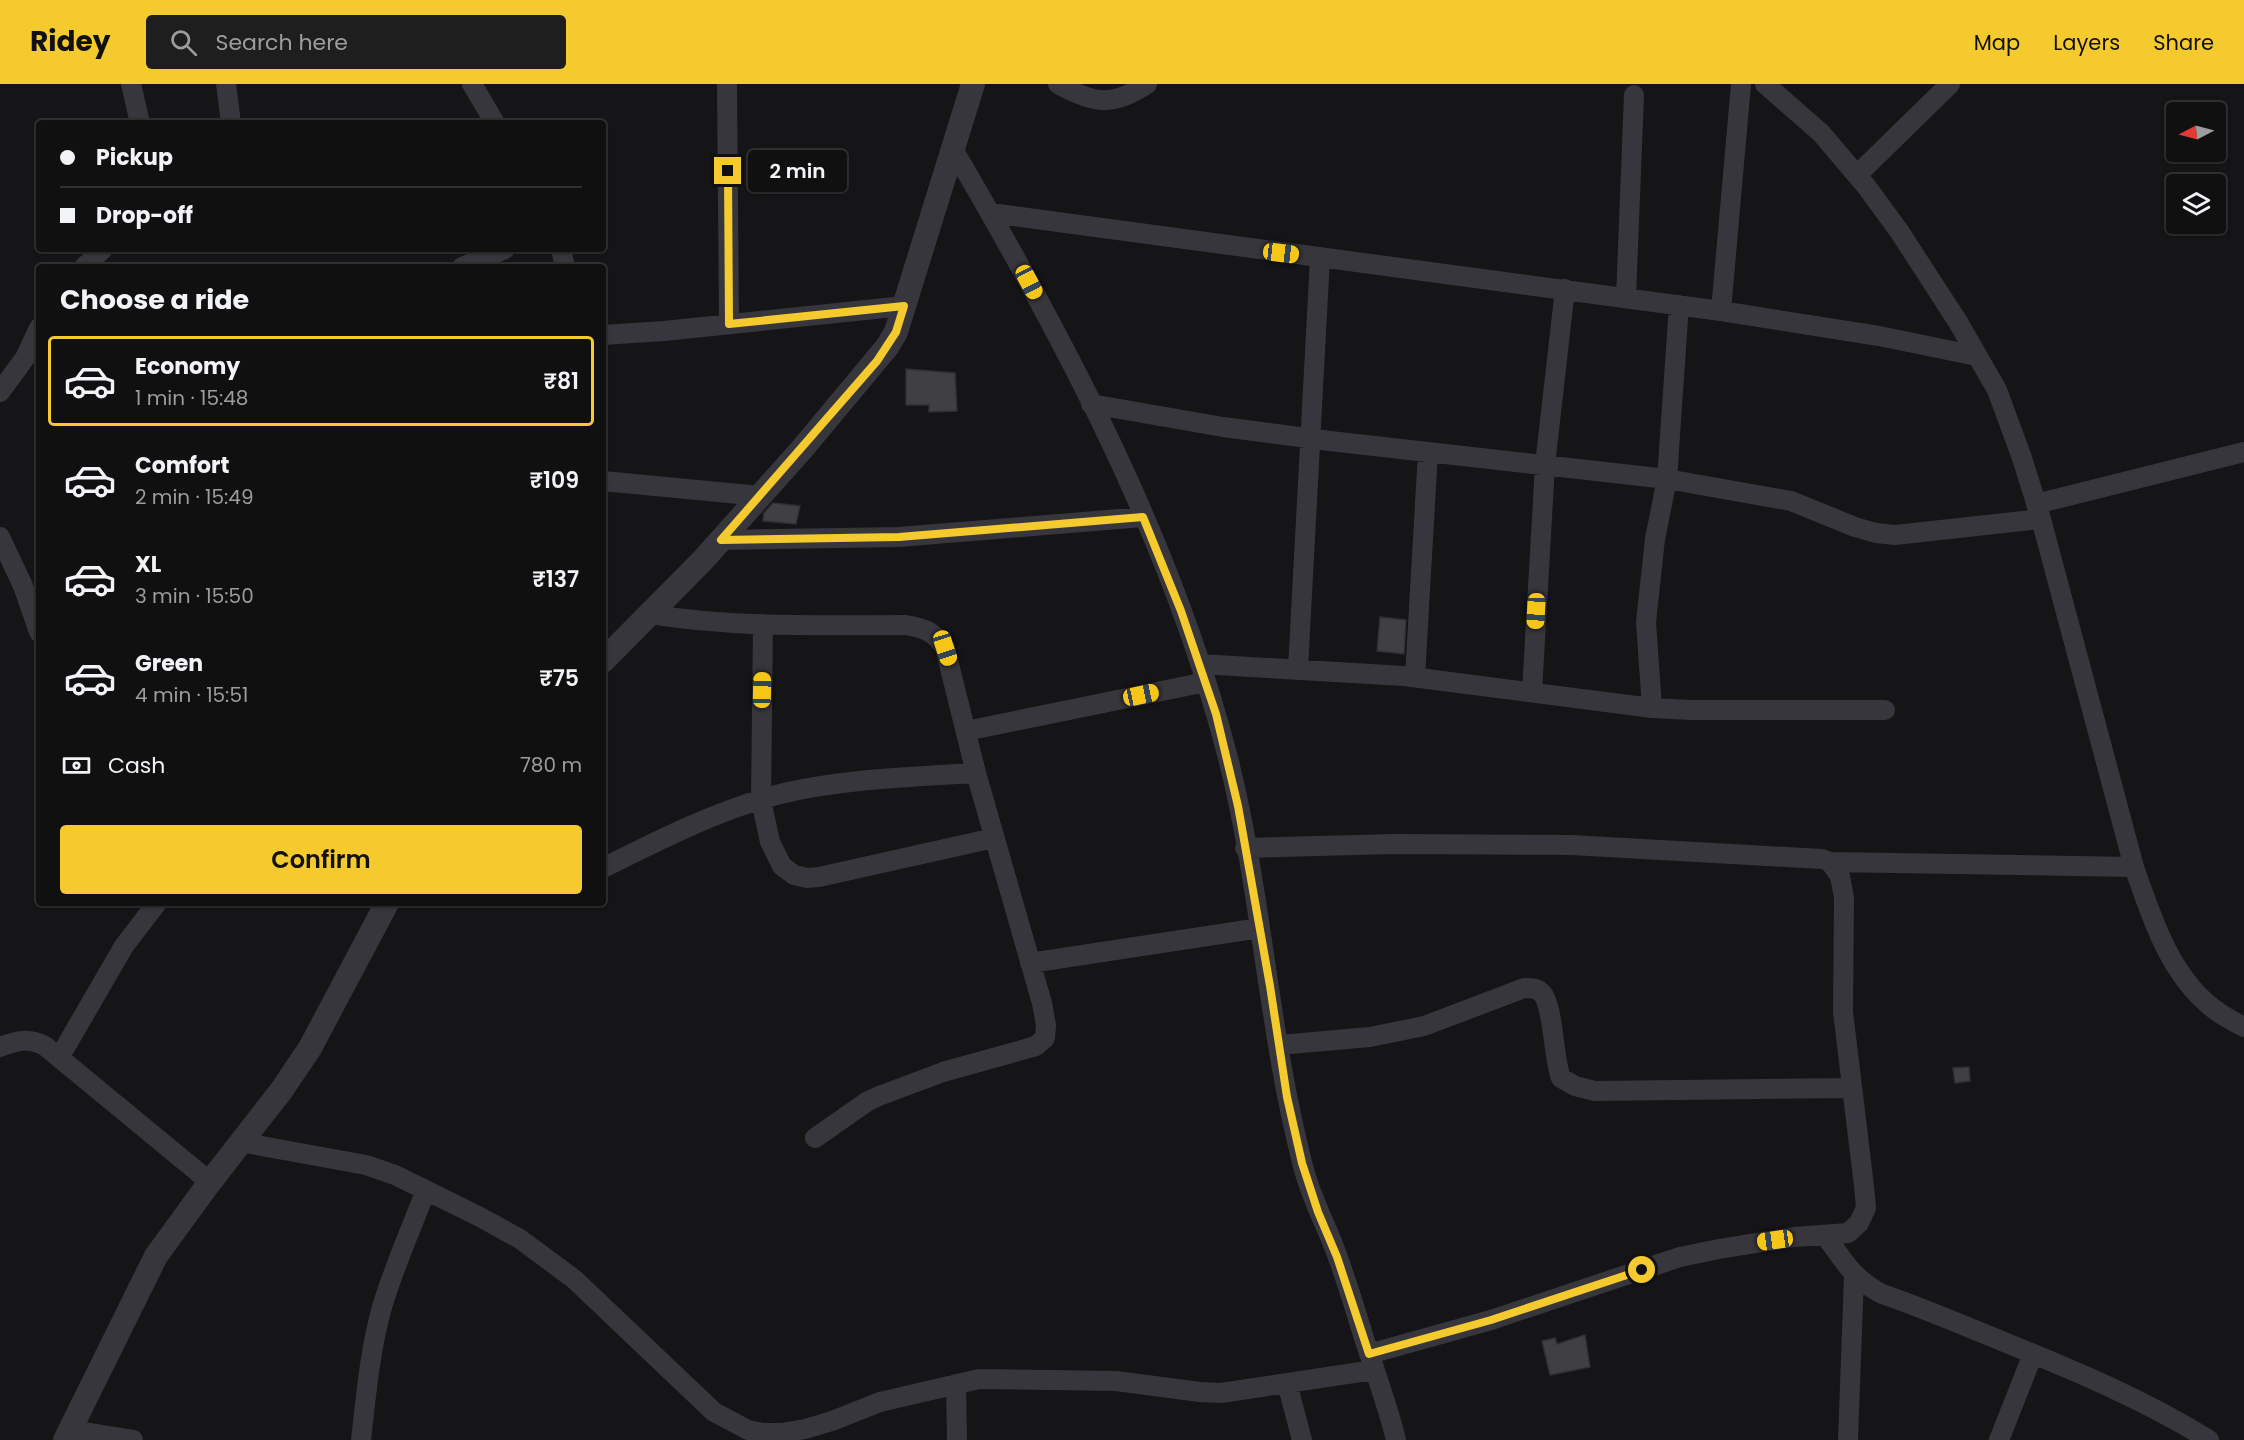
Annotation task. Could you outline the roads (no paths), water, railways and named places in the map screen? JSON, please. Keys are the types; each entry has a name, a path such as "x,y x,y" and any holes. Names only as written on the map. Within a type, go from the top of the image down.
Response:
{"street":[{"path":"131,84 139,120"},
{"path":"226,84 231,120"},
{"path":"471,84 493,120"},
{"path":"727,84 729,324"},
{"path":"606,658 721,540 877,361 896,332 973,84"},
{"path":"1058,84 1099,100 1120,100 1147,84"},
{"path":"1721,311 1741,84"},
{"path":"1765,84 1821,134 1857,175 1899,231 1996,390 2038,511 2134,867 2150,914 2182,976 2208,1005 2244,1028"},
{"path":"1857,175 1950,84"},
{"path":"1626,298 1634,95"},
{"path":"953,149 1018,261 1091,404 1143,517 1203,673 1229,764 1260,928 1287,1097 1308,1185 1329,1236 1396,1440"},
{"path":"991,213 1721,311 1879,336 1977,356"},
{"path":"87,264 100,252"},
{"path":"469,264 498,252"},
{"path":"1298,669 1320,258"},
{"path":"1532,692 1545,465 1565,289"},
{"path":"1652,708 1646,622 1655,539 1667,479 1679,305"},
{"path":"606,335 904,306"},
{"path":"0,392 25,358 36,334"},
{"path":"1091,404 1223,427 1311,439 1667,479 1791,501 1855,527 1894,535 2038,511 2244,452"},
{"path":"1415,677 1428,452"},
{"path":"606,481 760,496"},
{"path":"721,540 899,537 1143,517"},
{"path":"0,537 23,586 36,623"},
{"path":"649,615 684,620 763,624 906,625 925,628 939,638 945,648 976,773 1046,1025 1045,1038 1036,1046 943,1072 889,1091 868,1101 815,1138"},
{"path":"763,624 761,800 770,842 782,866 794,875 819,878 994,838"},
{"path":"966,731 1203,673 1298,669 1415,677 1652,708 1885,710"},
{"path":"606,867 694,824 761,800 801,790 840,784 976,773"},
{"path":"1245,848 1394,844 1572,845 1822,859 1830,862 2134,867"},
{"path":"240,1142 366,1165 395,1175 480,1216 520,1239 574,1279 714,1412 729,1422 748,1430 782,1433 805,1430 832,1422 880,1402 968,1381 998,1378 1116,1381 1221,1393 1287,1383 1372,1362 1680,1257 1728,1247 1848,1233 1859,1223 1866,1208 1843,1012 1844,898 1840,876 1830,862"},
{"path":"59,1058 124,946 155,906"},
{"path":"134,1440 67,1435 156,1256 240,1142 281,1091 310,1048 385,906"},
{"path":"1030,963 1260,928"},
{"path":"1279,1045 1370,1037 1415,1028 1524,988 1534,988 1542,994 1548,1006 1556,1066 1561,1078 1575,1086 1595,1091 1851,1088"},
{"path":"0,1047 24,1040 36,1041 210,1182"},
{"path":"360,1440 372,1356 382,1309 392,1276 426,1190"},
{"path":"1825,1235 1854,1276 1882,1294 2116,1388 2167,1414 2209,1440"},
{"path":"1848,1440 1854,1276"},
{"path":"1999,1440 2034,1354"},
{"path":"1287,1383 1302,1440"},
{"path":"956,1384 957,1440"}]}
